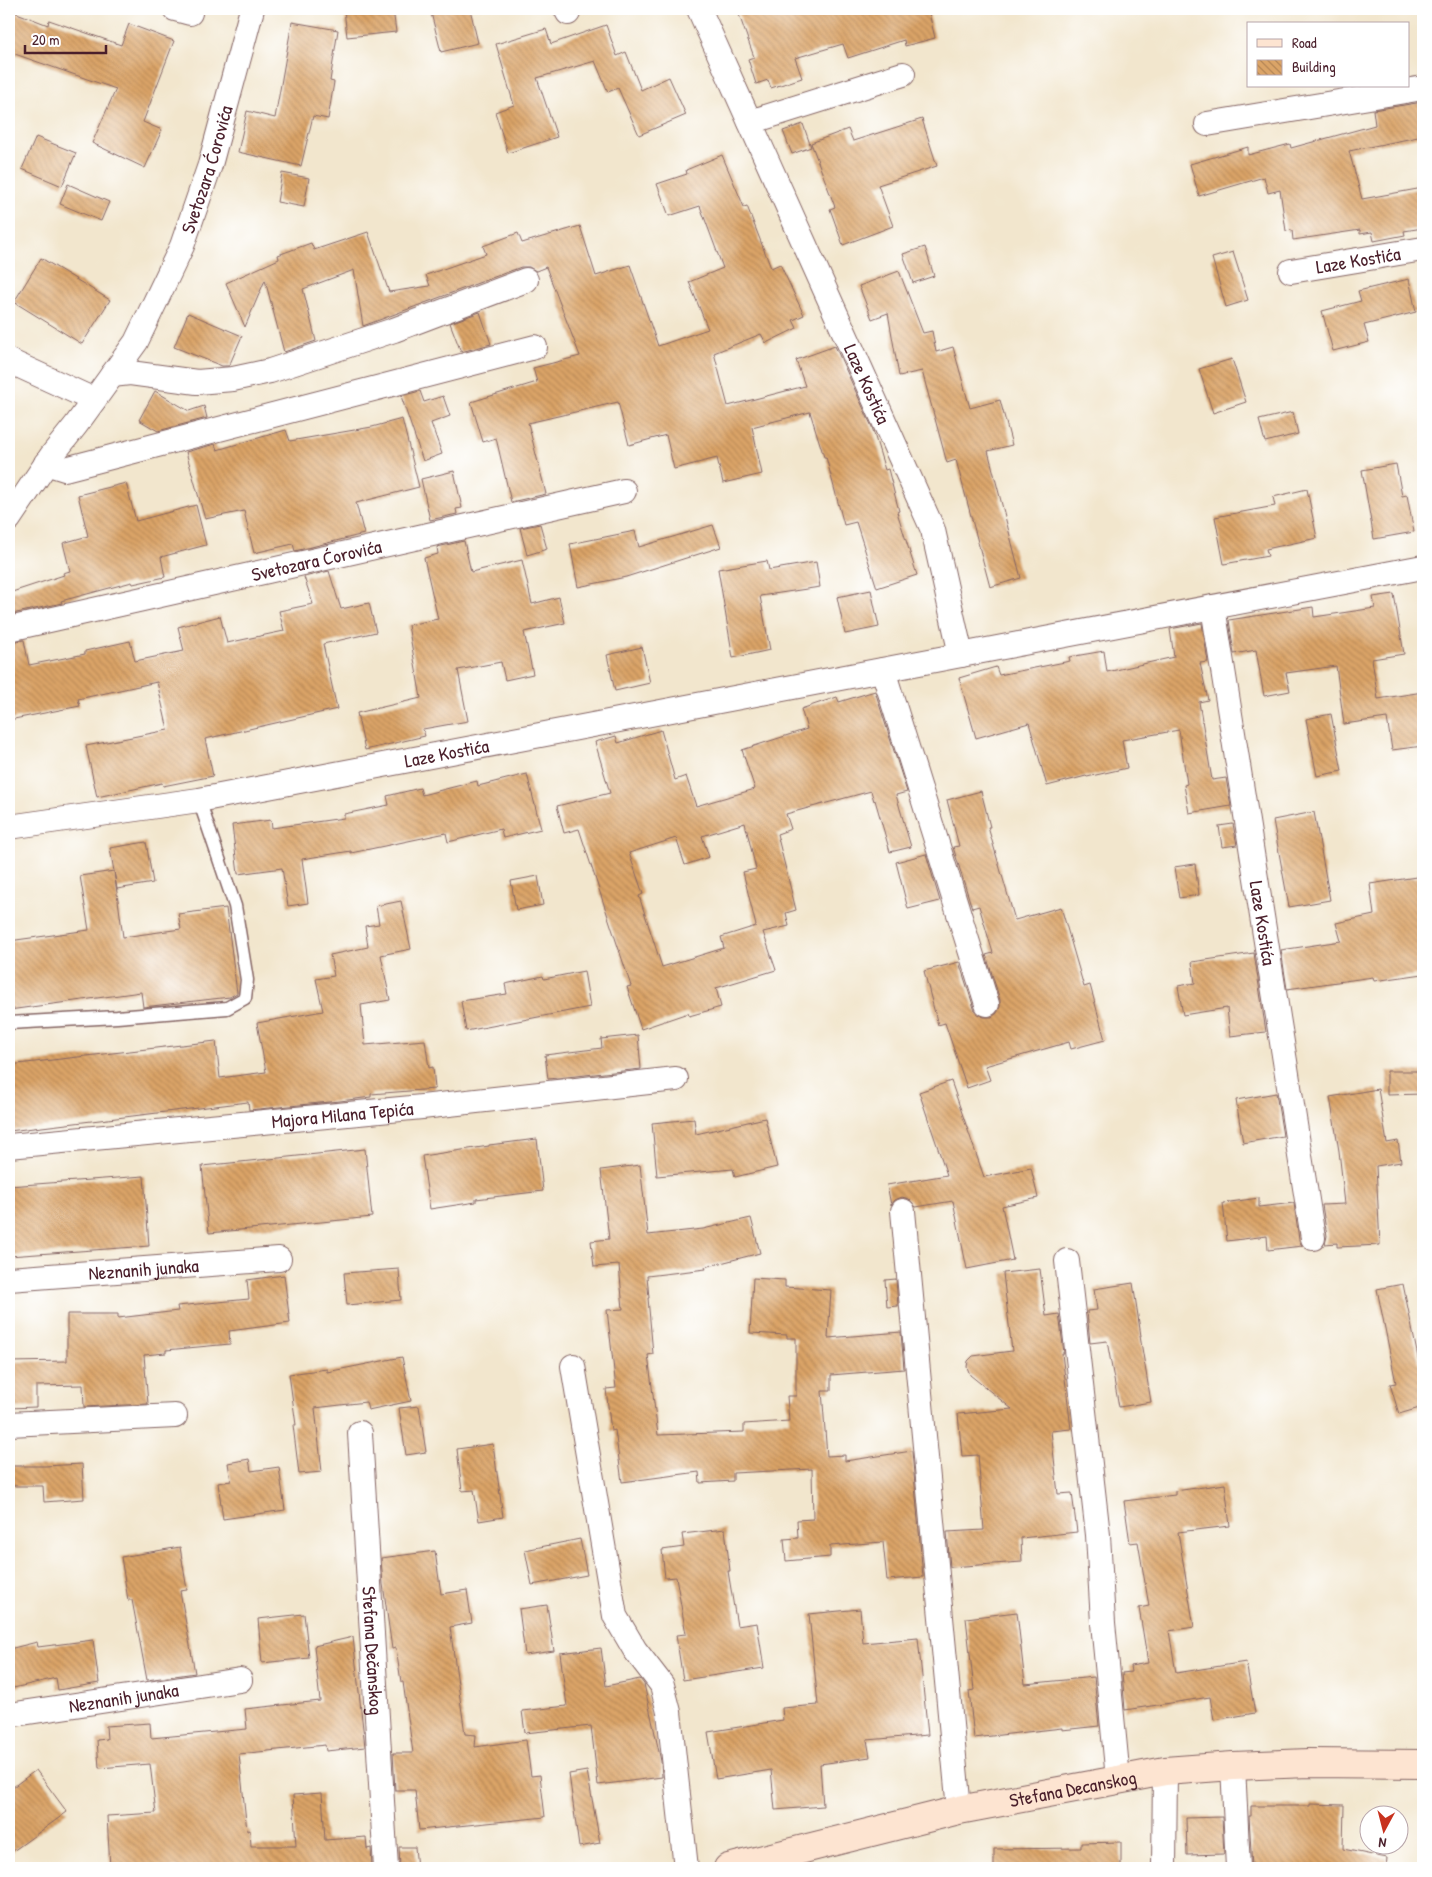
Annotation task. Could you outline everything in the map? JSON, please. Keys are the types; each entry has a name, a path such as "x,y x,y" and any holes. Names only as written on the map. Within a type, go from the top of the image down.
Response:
{"main road":[{"name":"Stefana Decanskog","path":"728,1868 959,1810 1165,1771 1309,1763 1423,1764"}],"street":[{"name":"Svetozara Ćorovića","path":"9,519 46,463 136,342 182,246 210,165 252,9"},
{"name":"Laze Kostića","path":"699,9 933,530 962,655"},
{"path":"750,122 903,74"},
{"path":"1208,124 1423,88"},
{"name":"Laze Kostića","path":"1291,271 1423,249"},
{"path":"112,375 130,373 197,382 233,379 270,371 394,330 526,280"},
{"path":"46,463 65,469 535,347"},
{"path":"9,361 94,400"},
{"name":"Svetozara Ćorovića","path":"9,629 624,490"},
{"name":"Laze Kostića","path":"9,827 199,800 1423,567"},
{"name":"Laze Kostića","path":"1213,607 1313,1238"},
{"path":"883,670 987,1004"},
{"name":"Majora Milana Tepića","path":"9,1146 422,1107 676,1079"},
{"path":"903,1211 959,1810"},
{"name":"Neznanih junaka","path":"9,1278 279,1259"},
{"path":"1066,1261 1098,1535 1103,1623 1118,1779"},
{"path":"573,1366 615,1616 635,1650 662,1685 669,1712 686,1868"},
{"path":"9,1424 176,1416"},
{"name":"Stefana Dečanskog","path":"360,1433 386,1868"},
{"name":"Neznanih junaka","path":"9,1715 240,1680"},
{"path":"1233,1766 1238,1868"},
{"path":"1164,1868 1165,1771"}],"lane":[{"path":"9,1022 117,1017 227,1008 245,998 247,980 235,906 199,800"}],"building":[{"path":"344,9 393,9 396,32 347,37"},
{"path":"430,9 470,9 478,43 441,52"},
{"path":"737,9 928,9 935,38 905,46 904,40 848,58 843,44 795,58 802,78 771,88 768,80 756,84 748,59 754,57"},
{"path":"9,10 48,25 49,20 121,45 129,24 174,41 143,122 162,130 145,168 92,143 116,89 9,52"},
{"path":"292,22 338,30 330,81 334,82 328,119 313,116 301,166 238,152 247,111 275,118"},
{"path":"606,25 617,56 626,52 641,90 669,77 686,115 639,135 618,88 608,92 595,61 537,78 557,137 508,153 495,112 514,105 496,44 546,29 551,44"},
{"path":"1423,102 1423,136 1349,151 1362,199 1423,188 1423,228 1404,231 1405,235 1374,241 1372,232 1360,234 1360,230 1293,240 1292,230 1286,231 1280,190 1268,193 1264,177 1199,196 1190,164 1248,147 1248,155 1290,144 1291,148 1375,125 1373,110"},
{"path":"922,119 937,166 878,185 893,226 843,245 830,209 835,207 811,143 848,129 853,141"},
{"path":"803,124 811,147 792,154 783,131"},
{"path":"36,137 76,153 62,186 22,169"},
{"path":"722,155 744,207 747,206 771,268 780,264 804,315 793,320 797,328 766,343 761,334 714,353 728,406 805,386 796,360 835,346 872,427 885,470 888,469 899,511 897,512 917,575 877,588 856,522 844,525 826,457 824,457 810,412 752,427 762,474 723,483 717,458 674,469 666,435 629,445 618,402 528,423 546,494 511,502 496,438 483,442 471,402 537,382 533,368 580,356 546,267 536,271 529,267 521,267 363,326 354,270 303,289 316,341 284,352 265,280 245,327 226,283 279,259 278,255 311,243 314,250 368,232 389,292 430,286 426,275 486,254 483,246 518,233 522,243 580,226 596,276 630,265 658,346 708,329 689,282 723,268 700,206 669,216 657,184 687,174 686,170"},
{"path":"282,173 309,178 304,207 277,202"},
{"path":"68,184 109,202 101,221 60,204"},
{"path":"925,247 934,276 913,283 903,254"},
{"path":"1233,252 1248,300 1226,307 1212,258"},
{"path":"41,258 110,300 82,344 14,302"},
{"path":"899,271 923,333 932,331 936,352 953,347 970,408 1000,400 1012,445 988,451 1021,578 990,587 956,460 947,463 922,371 899,376 888,313 872,319 859,286"},
{"path":"1409,279 1416,312 1364,325 1369,342 1333,351 1322,311 1361,301 1358,291"},
{"path":"480,312 491,344 461,352 450,323"},
{"path":"188,313 242,336 229,366 222,366 174,347"},
{"path":"1232,359 1246,402 1213,413 1199,369"},
{"path":"155,391 189,411 204,406 207,418 158,431 139,420"},
{"path":"420,391 424,402 443,396 450,416 431,423 442,454 423,461 401,396"},
{"path":"1293,412 1298,434 1265,442 1259,420"},
{"path":"402,419 419,487 356,503 364,534 295,551 293,544 254,553 244,511 205,519 186,452 215,444 217,450 286,430 290,441 372,427"},
{"path":"1396,464 1402,496 1407,495 1414,532 1374,539 1362,470"},
{"path":"454,471 462,508 456,509 457,514 430,520 421,479"},
{"path":"126,483 136,521 196,505 206,545 161,557 165,577 133,584 132,582 61,601 62,603 12,614 9,605 9,593 64,575 63,573 70,571 63,543 88,536 78,495"},
{"path":"1307,489 1317,538 1266,549 1268,556 1224,564 1215,517 1275,506 1273,497"},
{"path":"540,524 547,549 527,555 520,528"},
{"path":"713,525 721,547 626,577 578,587 570,544 635,531 639,547"},
{"path":"464,541 471,572 522,560 532,604 559,597 565,623 524,632 533,674 505,680 501,662 458,670 468,721 423,729 425,736 365,750 357,713 421,698 408,625 438,619 424,558 438,554 437,547"},
{"path":"767,561 769,570 816,562 820,587 760,596 770,650 733,658 718,569"},
{"path":"329,571 341,609 369,603 376,632 323,644 337,709 205,739 213,776 163,786 162,783 97,797 86,746 168,730 157,682 78,699 80,706 9,720 9,642 24,640 29,665 85,654 85,651 130,641 135,661 184,651 178,627 220,616 227,643 284,631 279,611 313,604 304,577"},
{"path":"871,590 879,627 845,634 837,597"},
{"path":"1394,594 1404,654 1372,659 1378,699 1423,692 1423,746 1392,750 1387,718 1344,724 1336,666 1286,673 1290,691 1264,696 1256,650 1234,654 1229,620 1313,607 1314,617 1375,608 1373,597"},
{"path":"1202,623 1208,662 1200,663 1208,700 1199,702 1212,780 1226,778 1231,806 1189,813 1184,785 1187,784 1179,730 1122,740 1127,768 1047,786 1029,723 976,738 959,678 996,667 999,675 1070,661 1069,657 1104,651 1107,672 1174,657 1170,629"},
{"path":"642,647 650,683 615,691 607,655"},
{"path":"875,691 907,792 896,795 911,847 890,852 871,791 786,814 791,829 777,834 796,910 786,913 789,926 763,932 776,970 716,988 721,1007 689,1016 688,1013 641,1029 627,987 631,986 579,829 564,833 557,806 610,793 595,742 616,736 618,743 661,730 675,780 686,776 696,806 755,789 742,750 807,729 801,709 837,697 839,702","holes":["745,823 756,869 743,872 756,926 721,937 724,948 662,967 639,896 643,894 629,853 676,838 685,865 709,857 702,836"]},
{"path":"1331,714 1342,771 1317,776 1306,719"},
{"path":"527,774 541,829 503,838 501,829 448,842 446,833 351,853 351,851 302,859 308,903 288,906 282,868 238,874 232,825 271,820 272,828 344,818 344,814 389,805 387,796 420,788 422,795 477,781 478,786"},
{"path":"981,791 990,827 988,827 1015,920 1061,907 1084,987 1090,985 1105,1040 1071,1049 1069,1042 985,1066 990,1080 967,1088 945,1023 938,1025 924,971 959,962 977,1014 984,1017 992,1017 997,1013 1000,1007 1000,1000 986,955 993,953 979,906 972,908 953,847 959,846 947,800"},
{"path":"1314,812 1330,900 1289,907 1273,820"},
{"path":"1233,824 1237,845 1222,847 1219,826"},
{"path":"146,842 153,883 117,889 110,848"},
{"path":"926,854 940,901 908,909 896,862"},
{"path":"1195,864 1199,895 1179,898 1174,867"},
{"path":"114,871 123,937 181,929 178,914 226,908 237,993 230,997 143,1007 141,992 9,1010 9,941 89,930 80,876"},
{"path":"538,876 543,905 516,910 511,881"},
{"path":"1423,876 1423,974 1374,981 1373,977 1287,989 1281,950 1341,941 1336,923 1374,915 1370,884"},
{"path":"401,901 411,949 381,955 390,1000 361,1005 365,1045 425,1040 429,1068 433,1067 435,1089 371,1094 371,1097 249,1110 248,1102 9,1131 9,1065 216,1041 220,1078 266,1072 257,1023 323,1011 316,979 334,976 330,955 368,947 365,926 379,924 376,906"},
{"path":"1254,953 1266,1032 1230,1036 1227,1008 1183,1015 1178,986 1195,983 1192,962"},
{"path":"584,971 590,1007 466,1031 461,1001 507,994 505,984 543,976 544,979"},
{"path":"638,1035 641,1069 548,1079 545,1055 602,1048 601,1039"},
{"path":"1387,1071 1423,1071 1423,1094 1387,1095"},
{"path":"951,1081 984,1177 1031,1168 1038,1198 1002,1206 1013,1260 967,1269 953,1201 916,1207 909,1199 902,1197 895,1200 891,1205 887,1185 947,1175 919,1092"},
{"path":"1378,1089 1387,1143 1398,1141 1401,1162 1376,1166 1380,1245 1337,1247 1337,1243 1325,1244 1327,1236 1322,1205 1345,1204 1330,1097"},
{"path":"1276,1093 1283,1136 1243,1143 1236,1100"},
{"path":"765,1118 777,1167 735,1177 733,1169 657,1176 652,1123 694,1119 696,1134"},
{"path":"537,1139 543,1191 476,1199 476,1202 430,1209 422,1156"},
{"path":"365,1149 372,1217 209,1233 202,1166"},
{"path":"640,1165 648,1235 703,1229 751,1218 760,1253 705,1267 706,1269 647,1276 653,1354 648,1355 658,1435 744,1432 744,1424 789,1421 787,1396 796,1396 796,1338 787,1338 787,1335 750,1333 753,1278 785,1280 785,1287 831,1290 828,1338 901,1332 904,1369 831,1375 831,1391 822,1391 827,1456 845,1455 845,1461 912,1451 923,1577 887,1580 883,1542 830,1546 830,1557 786,1561 784,1539 798,1538 797,1520 813,1519 812,1469 733,1473 733,1481 700,1483 699,1472 622,1482 615,1430 611,1431 606,1389 616,1388 607,1310 623,1309 619,1265 594,1267 591,1241 609,1239 601,1170"},
{"path":"144,1176 149,1246 9,1256 9,1186"},
{"path":"1259,1198 1259,1207 1294,1203 1299,1240 1302,1246 1268,1250 1267,1236 1227,1241 1223,1203"},
{"path":"399,1269 401,1300 347,1305 344,1273"},
{"path":"1040,1269 1046,1316 1059,1314 1071,1429 1051,1431 1058,1494 1072,1493 1077,1532 1021,1538 1022,1562 950,1567 947,1532 984,1530 978,1455 962,1456 958,1414 1012,1409 970,1375 967,1367 968,1361 973,1356 1012,1351 1003,1273"},
{"path":"284,1275 290,1323 229,1331 230,1344 166,1350 166,1353 144,1355 148,1404 84,1407 83,1385 36,1386 36,1407 9,1408 9,1362 67,1361 67,1314 118,1314 118,1318 178,1311 177,1306 249,1299 247,1280"},
{"path":"896,1279 898,1306 887,1307 885,1280"},
{"path":"1133,1283 1151,1402 1119,1407 1107,1341 1090,1343 1087,1311 1097,1310 1094,1289"},
{"path":"1403,1284 1423,1382 1423,1407 1399,1414 1390,1384 1396,1383 1377,1289"},
{"path":"402,1357 411,1401 368,1410 366,1402 315,1408 322,1472 299,1474 293,1425 296,1425 289,1374 327,1369 327,1372"},
{"path":"419,1406 426,1452 406,1455 399,1408"},
{"path":"493,1444 503,1517 479,1521 474,1490 462,1491 457,1449"},
{"path":"249,1459 251,1471 279,1467 285,1510 223,1519 218,1483 231,1481 228,1463"},
{"path":"82,1464 84,1499 44,1502 43,1486 9,1486 9,1466"},
{"path":"1225,1484 1230,1526 1178,1532 1194,1627 1169,1631 1176,1673 1246,1662 1255,1713 1214,1720 1210,1697 1125,1710 1122,1673 1131,1672 1130,1666 1148,1663 1139,1608 1149,1606 1138,1542 1130,1543 1124,1501 1175,1495 1175,1491"},
{"path":"725,1529 730,1571 728,1571 737,1626 757,1623 764,1668 683,1680 676,1635 686,1634 676,1577 665,1578 662,1550 684,1547 682,1534"},
{"path":"580,1539 587,1575 532,1585 525,1550"},
{"path":"180,1547 187,1590 180,1591 195,1673 147,1680 132,1600 128,1600 121,1557"},
{"path":"435,1551 441,1594 467,1590 472,1623 450,1627 465,1734 476,1735 475,1747 526,1740 531,1776 540,1775 545,1817 419,1830 415,1790 395,1790 393,1753 413,1753 403,1682 401,1682 396,1648 392,1649 381,1558"},
{"path":"547,1605 554,1651 525,1655 519,1609"},
{"path":"860,1609 863,1643 918,1638 928,1735 867,1740 870,1757 820,1764 823,1806 775,1810 771,1770 716,1779 708,1732 783,1720 782,1708 818,1705 809,1614"},
{"path":"1017,1612 1025,1684 1094,1677 1099,1726 1062,1730 1062,1728 974,1738 969,1691 974,1690 966,1618"},
{"path":"304,1614 309,1658 262,1663 258,1619"},
{"path":"353,1637 365,1747 326,1751 325,1745 239,1754 247,1831 250,1830 251,1846 296,1846 293,1795 322,1793 325,1840 366,1837 367,1849 371,1848 372,1868 110,1868 107,1816 156,1813 150,1764 99,1768 97,1740 107,1739 106,1726 150,1723 151,1738 247,1729 245,1709 320,1701 314,1646"},
{"path":"93,1640 99,1683 58,1690 56,1678 9,1689 9,1649 37,1642 38,1647"},
{"path":"601,1648 606,1686 640,1679 644,1684 661,1761 662,1777 598,1785 591,1726 525,1733 522,1711 567,1706 560,1653"},
{"path":"36,1770 67,1812 9,1854 9,1790"},
{"path":"587,1771 600,1843 579,1847 569,1774"},
{"path":"1310,1804 1344,1805 1343,1849 1387,1858 1386,1868 1252,1868 1249,1816 1251,1816 1251,1806 1310,1806"},
{"path":"1222,1817 1224,1854 1187,1855 1186,1818"},
{"path":"1121,1842 1121,1868 994,1868 994,1849 1081,1848 1081,1843"},
{"path":"399,1847 415,1847 417,1868 400,1868"}]}
